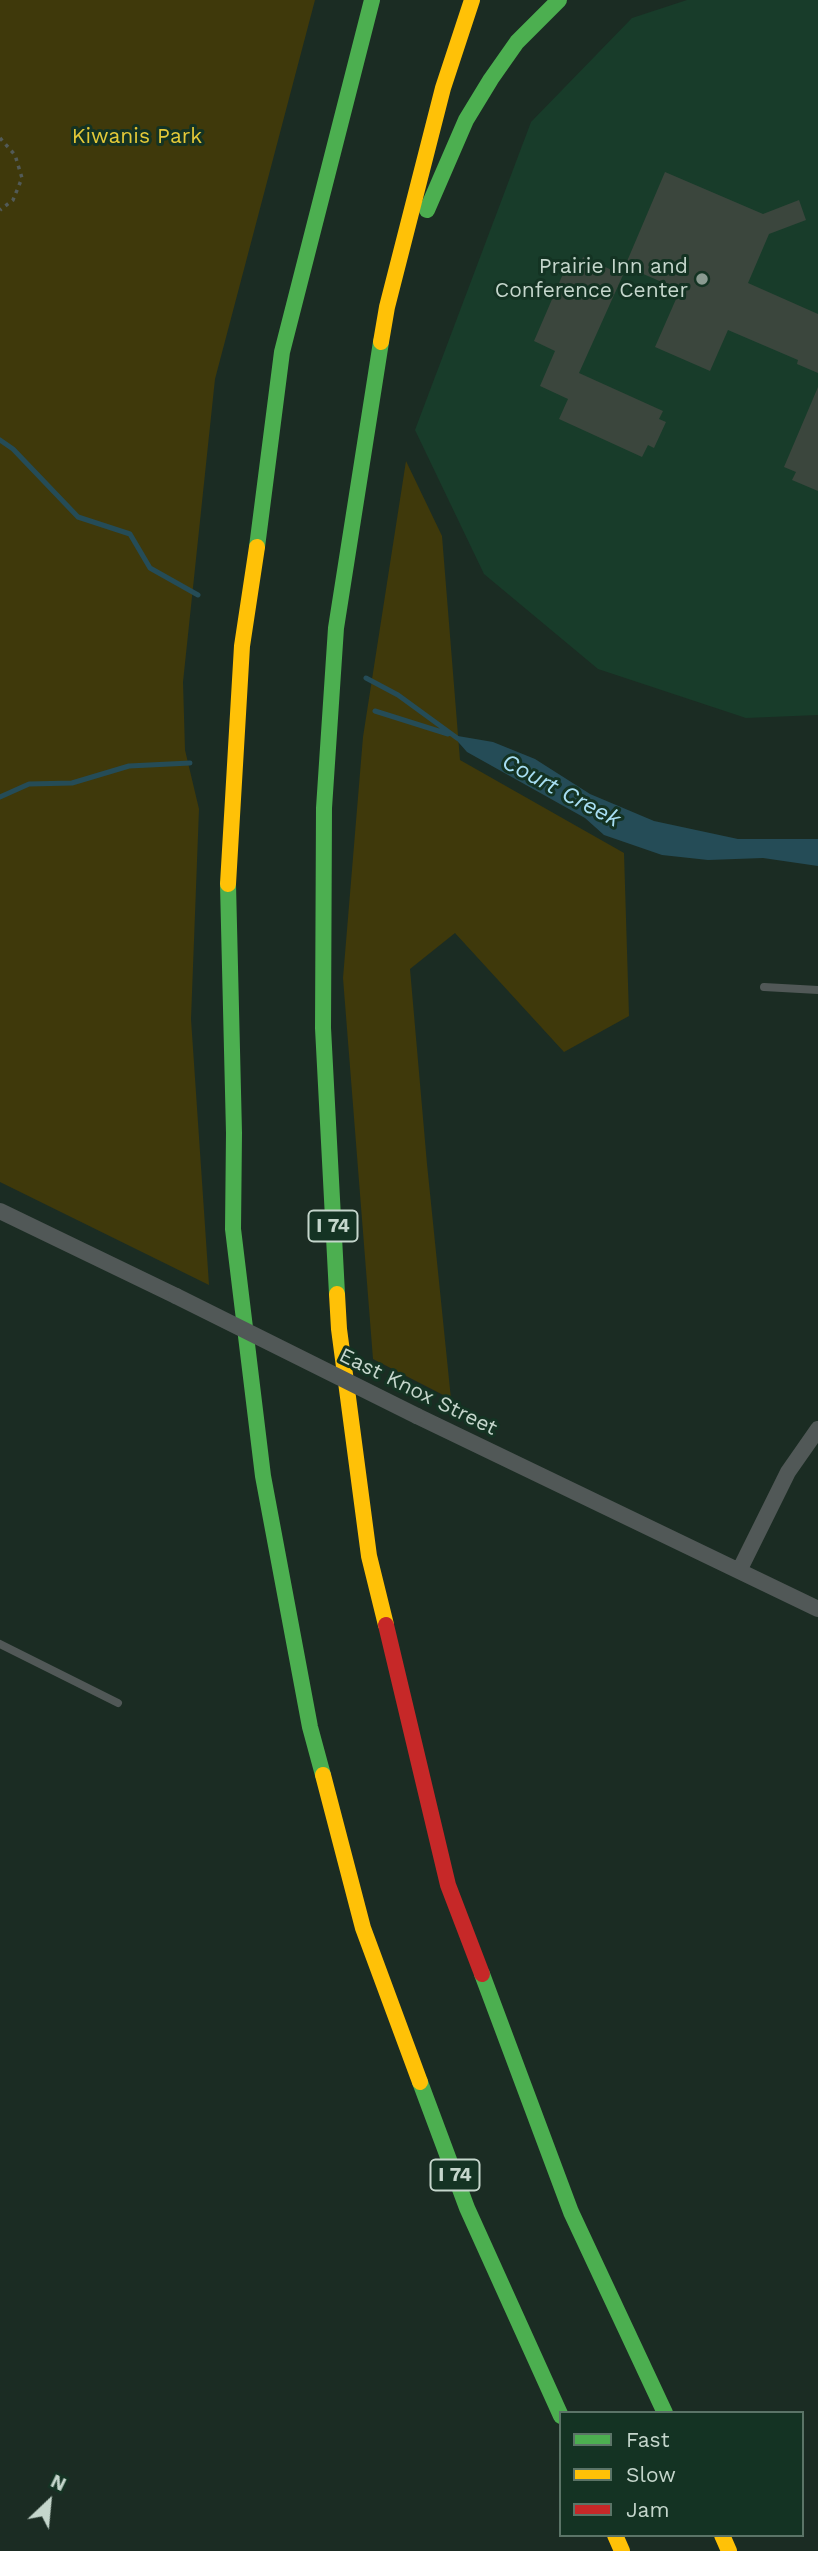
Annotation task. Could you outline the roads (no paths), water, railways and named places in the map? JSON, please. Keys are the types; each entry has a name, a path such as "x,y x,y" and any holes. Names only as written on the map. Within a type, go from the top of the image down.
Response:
{"highway":[{"name":"I 74","path":"372,0 282,352 265,498 242,646 228,902 234,1133 233,1229 263,1476 310,1727 359,1914 467,2208 559,2412"},
{"name":"I 74","path":"472,0 443,88 387,307 336,628 324,808 323,1028 339,1329 369,1556 448,1885 571,2212 664,2411"},
{"path":"387,307 466,120 517,42 559,0"}],"street":[{"name":"East Knox Street","path":"0,1211 818,1609"},
{"path":"739,1570 788,1472 818,1429"}],"lane":[{"path":"764,987 818,990"},
{"path":"0,1644 118,1703"}],"water":[{"path":"452,735 493,742 535,759 590,794 654,821 738,839 818,839 818,866 763,858 708,860 662,855 604,835 585,818 467,752"}],"waterway":[{"name":"Court Creek","path":"0,440 13,449 78,517 130,534 150,568 198,595"},
{"name":"Court Creek","path":"366,678 398,695 457,738"},
{"path":"375,711 448,734"},
{"path":"0,797 29,784 72,783 129,766 190,763"}],"place":[{"name":"Prairie Inn and Conference Center","path":"702,279"}],"park label":[{"name":"Kiwanis Park","path":"137,137"}]}
